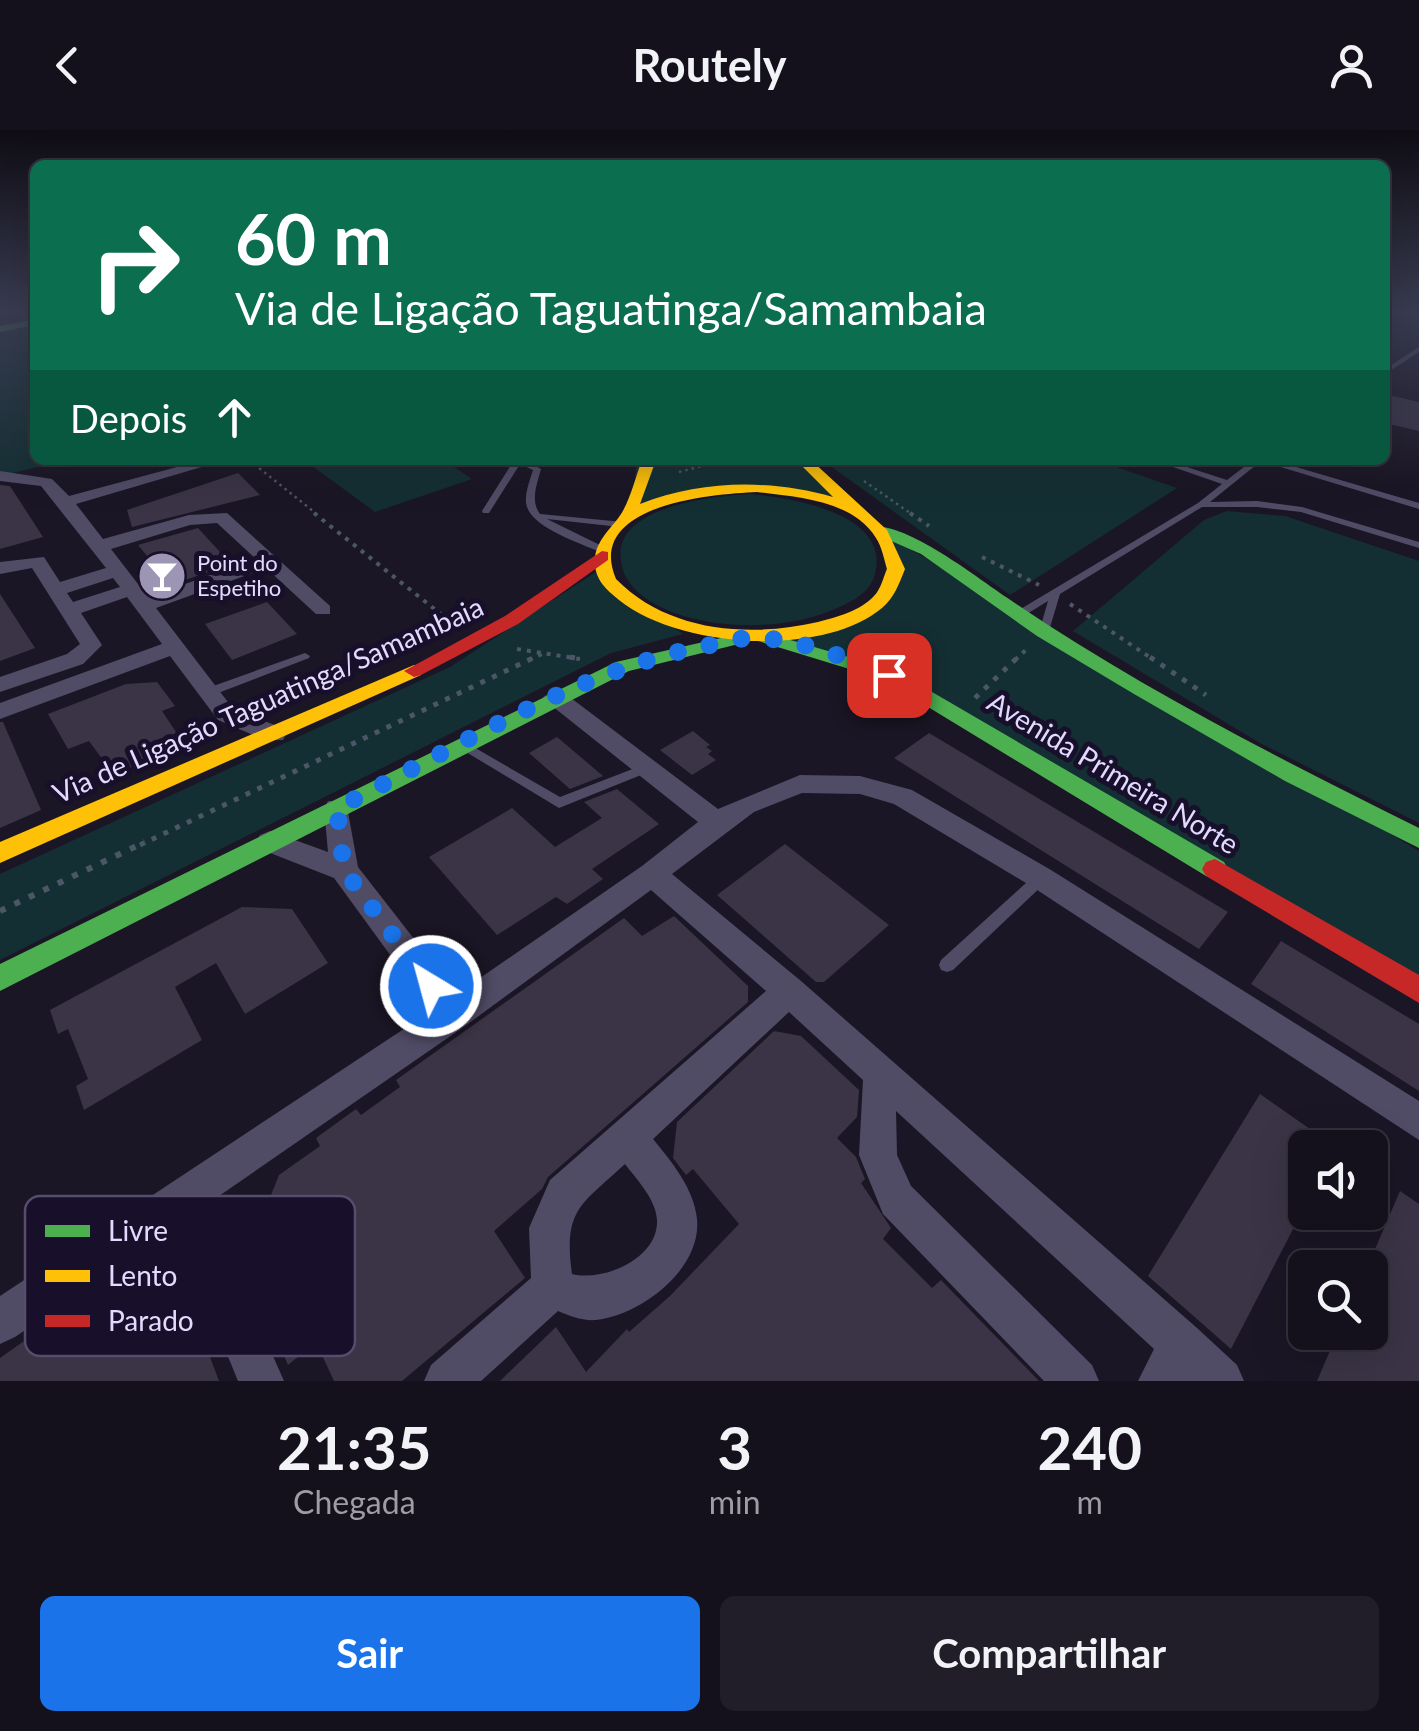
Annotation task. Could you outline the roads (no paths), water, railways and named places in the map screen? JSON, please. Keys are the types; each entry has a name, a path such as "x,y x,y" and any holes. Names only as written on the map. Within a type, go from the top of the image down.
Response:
{"main road":[{"path":"809,465 879,530 927,550 1018,615 1039,637 1419,839"},
{"name":"Via de Ligação Taguatinga/Samambaia","path":"0,853 274,734 551,598 602,552 657,468"},
{"path":"623,522 653,504 720,489 794,492 858,514"},
{"path":"0,978 622,666 755,638 813,632 854,618 883,598 896,575 894,551 879,530"},
{"path":"602,552 606,578 624,600 655,619 698,632 755,638"},
{"name":"Avenida Primeira Norte","path":"755,638 855,662 889,675 1419,990"}],"street":[{"path":"66,502 197,466"},
{"path":"0,476 46,482 100,546 226,715 274,734"},
{"path":"100,546 213,516 222,517 323,610"},
{"path":"69,610 138,597 270,560"},
{"path":"0,568 37,561 91,645 88,650 0,685"},
{"path":"56,590 118,570"},
{"path":"0,711 176,646"},
{"path":"555,697 717,822"},
{"path":"217,760 226,715"},
{"path":"185,1196 453,1014 652,874 717,822 745,804 800,784 860,785 902,798 1041,878 1419,1122"},
{"path":"337,808 344,870 453,1014"},
{"path":"270,842 344,870"},
{"path":"652,874 881,1074 1171,1363 1221,1381"},
{"path":"554,1287 547,1233 550,1214 564,1194 789,991"},
{"path":"881,1074 875,1134 884,1181 897,1200 1076,1381"},
{"path":"554,1287 578,1298 590,1298 636,1284 660,1260 677,1232 676,1208 626,1136"},
{"path":"447,1381 554,1287"},
{"path":"249,1356 260,1381"}],"lane":[{"path":"486,511 515,465"},
{"path":"529,465 538,469 531,504 538,516 602,552"},
{"path":"1172,465 1230,484"},
{"path":"1018,615 1200,504 1255,465"},
{"path":"1278,465 1419,506"},
{"path":"1200,504 1257,504 1302,510 1419,545"},
{"path":"538,516 623,522"},
{"path":"1039,637 1055,594"},
{"path":"209,692 304,656"},
{"path":"463,744 558,803 646,768"},
{"path":"947,965 1041,878"}],"place":[{"name":"Point do Espetiho","path":"162,576"}]}
